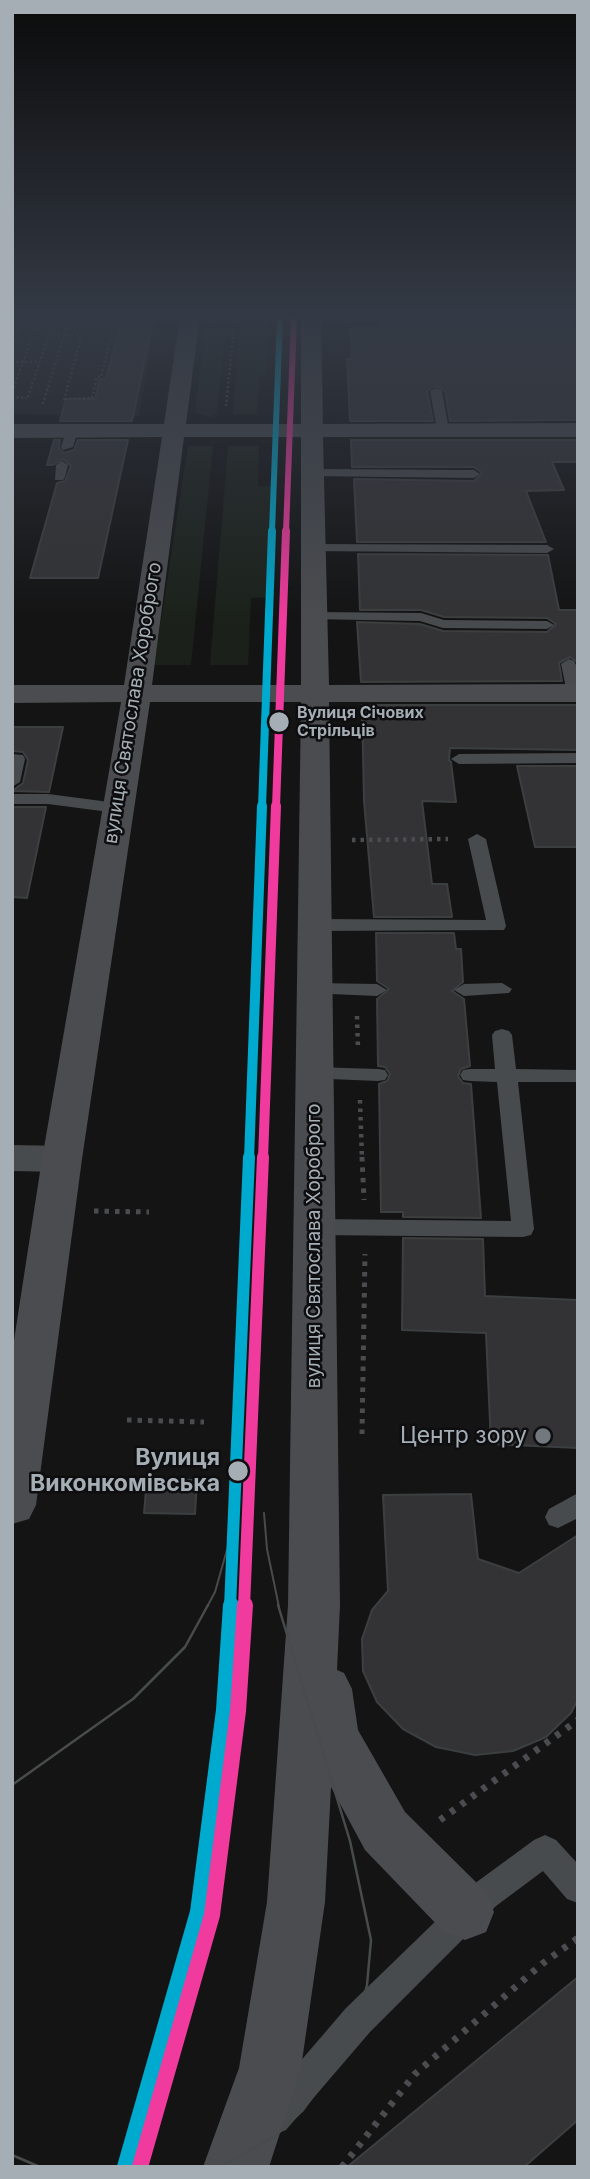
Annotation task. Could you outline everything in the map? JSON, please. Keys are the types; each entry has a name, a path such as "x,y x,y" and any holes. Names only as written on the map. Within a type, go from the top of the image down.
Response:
{"main road":[{"name":"вулиця Святослава Хороброго","path":"14,1484 62,1159 136,693 175,418"},
{"name":"вулиця Святослава Хороброго","path":"236,2164 270,2068 296,1902 314,1605 313,1073 335,990 313,925 315,616 312,418"},
{"path":"12,430 69,439 173,430 578,430"},
{"path":"12,694 576,693"},
{"path":"314,1605 331,1735 385,1831 465,1912"}],"street":[{"path":"12,1158 62,1159"}],"lane":[{"path":"441,418 443,430"},
{"path":"313,473 474,474"},
{"path":"314,548 547,549"},
{"path":"315,616 421,617 443,624 547,625"},
{"path":"569,664 576,693"},
{"path":"12,759 17,758 12,782"},
{"path":"459,759 578,758"},
{"path":"12,800 48,799 117,808"},
{"path":"46,807 117,808"},
{"path":"313,925 497,926 477,839"},
{"path":"464,990 502,989"},
{"path":"335,990 377,990"},
{"path":"315,1227 523,1229 502,1035"},
{"path":"313,1073 369,1075"},
{"path":"470,1075 578,1076"},
{"path":"236,2164 358,2020 465,1912 545,1850 578,1888"}],"path":[{"path":"349,830 349,852"},
{"path":"349,839 477,839"},
{"path":"335,990 369,1075 362,1436"},
{"path":"56,1211 149,1212"},
{"path":"127,1420 204,1422"},
{"path":"428,1829 578,1720"},
{"path":"342,2167 415,2074 542,1964 578,1938"}],"shaded area":[{"path":"188,446 213,446 191,665 154,665"},
{"path":"228,446 259,446 258,486 273,486 272,597 251,598 248,665 210,665"}],"building":[{"path":"61,418 133,418 132,421 60,421"},
{"path":"350,418 432,418 433,421 350,421"},
{"path":"449,418 578,418 578,420 450,421"},
{"path":"54,440 60,440 59,448 64,453 74,450 78,440 128,440 98,578 30,578 57,483 65,481 71,466 63,459 53,465 47,465"},
{"path":"351,440 578,440 578,462 552,462 564,490 526,491 546,542 357,542 354,479 474,481 482,473 474,467 352,467"},
{"path":"358,554 548,555 559,610 578,610 578,663 570,657 559,663 562,681 361,682 357,622 420,624 443,631 547,632 556,624 547,618 444,617 421,610 360,610"},
{"path":"362,705 578,705 578,750 450,748 449,760 456,802 422,801 432,884 447,884 452,917 374,917 364,801"},
{"path":"12,727 63,727 49,792 12,791 23,783 28,760 23,752 12,751"},
{"path":"517,766 578,766 578,847 535,847"},
{"path":"12,807 46,807 27,898 12,897"},
{"path":"376,933 454,933 456,949 461,949 463,982 452,991 464,999 470,1066 461,1069 458,1076 463,1083 471,1084 481,1218 403,1217 403,1212 381,1212 379,1084 387,1081 390,1074 385,1067 378,1066 377,999 389,989 377,981"},
{"path":"403,1238 483,1239 485,1296 578,1300 578,1448 491,1444 486,1333 402,1330"},
{"path":"147,1479 197,1480 195,1514 144,1513"},
{"path":"471,1494 478,1559 519,1573 578,1535 578,1699 571,1713 546,1737 513,1751 475,1755 436,1747 403,1729 377,1702 363,1671 362,1639 372,1610 388,1591 383,1495"},
{"path":"578,1977 578,2120 524,2167 347,2167"}],"tram line":[{"path":"264,1513 267,1549 279,1607"},
{"path":"207,1607 215,1592 236,1518"},
{"path":"12,1785 133,1699 185,1647 208,1605"},
{"path":"220,2167 274,2137 303,2110 345,2052 358,2020 367,1985 371,1940 350,1841 278,1605"},
{"path":"12,2155 40,2167"}],"transit line":[{"path":"125,2167 198,1912 224,1710 236,1518 276,418"},
{"path":"140,2167 212,1915 238,1711 250,1519 290,418"}],"place":[{"name":"Вулиця Січових Стрільців","path":"279,722"},
{"name":"Центр зору","path":"543,1436"},
{"name":"Вулиця Виконкомівська","path":"238,1471"}]}
